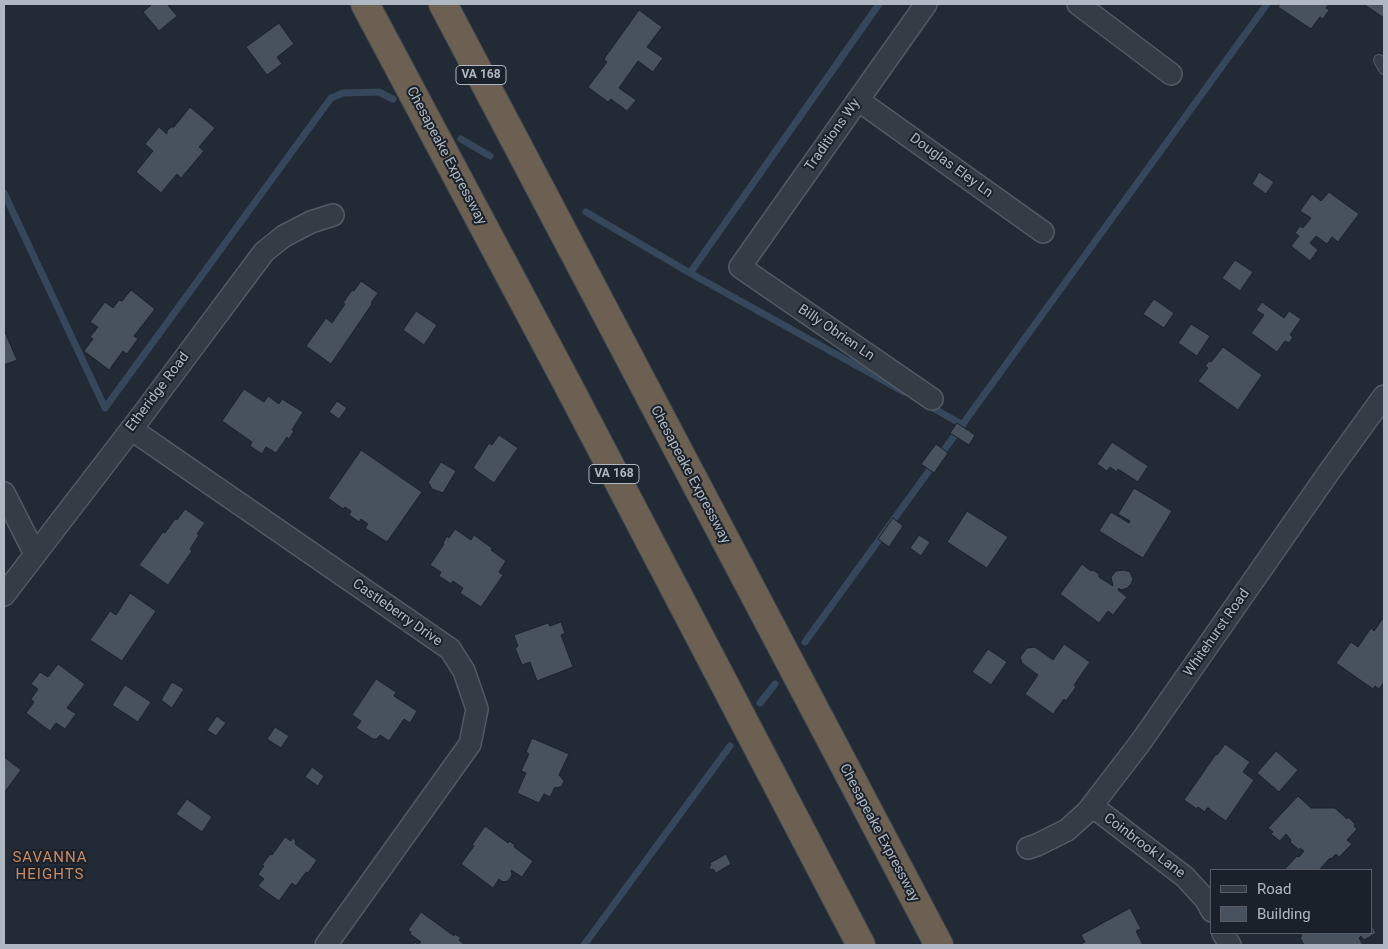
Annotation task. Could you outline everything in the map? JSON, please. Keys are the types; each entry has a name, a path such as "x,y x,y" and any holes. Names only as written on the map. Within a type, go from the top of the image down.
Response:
{"highway":[{"path":"351,4 406,80"},
{"name":"Chesapeake Expressway","path":"365,4 568,385 861,945"},
{"name":"Chesapeake Expressway","path":"443,4 939,945"},
{"path":"462,4 518,146"}],"street":[{"name":"Traditions Wy","path":"740,267 926,4"},
{"path":"1078,4 1171,74"},
{"name":"Douglas Eley Ln","path":"858,100 1043,232"},
{"name":"Etheridge Road","path":"4,595 264,252 284,236 311,222 333,215"},
{"name":"Billy Obrien Ln","path":"740,267 932,399"},
{"name":"Whitehurst Road","path":"1028,848 1067,830 1088,812 1140,743 1384,396"},
{"name":"Castleberry Drive","path":"131,429 450,649 464,672 477,708 470,744 326,945"},
{"path":"4,493 35,554"},
{"name":"Coinbrook Lane","path":"1092,806 1186,877 1210,907"},
{"path":"1224,934 1230,945"}],"building":[{"path":"152,4 167,4 177,16 159,31 143,12"},
{"path":"1280,4 1329,4 1326,8 1329,10 1323,19 1320,17 1311,29 1278,7"},
{"path":"1384,4 1384,18 1365,5"},
{"path":"639,10 662,27 647,47 663,58 653,72 638,61 619,88 636,100 627,111 611,99 608,102 588,87 607,62 604,59"},
{"path":"279,23 294,44 277,57 282,64 267,75 246,47"},
{"path":"190,107 215,128 199,147 204,151 181,178 177,174 161,193 136,172 153,151 145,144 159,127 167,134 167,131 174,127"},
{"path":"1259,172 1274,182 1266,194 1252,184"},
{"path":"1329,192 1359,214 1338,242 1332,237 1327,244 1316,236 1310,243 1318,250 1310,261 1291,246 1299,236 1295,233 1300,226 1303,228 1311,218 1300,211 1312,194 1321,201"},
{"path":"1235,260 1253,272 1240,291 1222,278"},
{"path":"361,281 378,293 331,364 306,346 326,318 332,323 345,304 343,303"},
{"path":"131,290 155,309 134,336 138,339 127,354 123,351 109,370 84,351 93,339 90,337 98,327 90,322 105,302 113,308"},
{"path":"1154,299 1174,313 1164,328 1143,314"},
{"path":"1262,302 1284,318 1289,311 1301,319 1290,335 1293,337 1289,343 1285,341 1277,352 1251,333 1264,315 1256,310"},
{"path":"416,311 437,325 424,345 403,330"},
{"path":"1191,324 1210,336 1197,356 1178,343"},
{"path":"4,330 17,360 4,365"},
{"path":"1223,347 1262,375 1238,410 1198,381 1208,368 1205,366 1209,361 1211,362"},
{"path":"244,389 264,402 268,396 279,404 282,399 303,412 289,439 287,437 276,453 266,447 262,454 250,446 252,442 222,421"},
{"path":"337,401 347,408 339,419 329,412"},
{"path":"957,423 975,435 969,445 950,433"},
{"path":"499,435 518,448 494,483 473,468 489,443 492,445"},
{"path":"1112,442 1148,466 1138,482 1118,469 1117,472 1110,467 1107,471 1097,464"},
{"path":"936,444 948,453 934,473 921,464"},
{"path":"361,450 422,492 387,542 365,528 368,524 361,519 359,522 349,515 351,511 345,507 343,509 328,498"},
{"path":"441,462 456,471 443,493 432,489 428,482"},
{"path":"1134,488 1172,511 1143,558 1099,531 1111,512 1129,523 1130,521 1118,514"},
{"path":"185,509 205,523 190,549 192,551 168,585 139,565 163,532 165,533"},
{"path":"967,511 1008,537 987,568 947,542"},
{"path":"893,518 903,526 889,547 878,539"},
{"path":"455,529 471,540 474,535 506,561 499,572 503,575 481,607 460,593 463,588 453,581 451,584 439,576 441,572 430,565 447,536 449,538"},
{"path":"919,535 930,542 921,556 910,548"},
{"path":"1082,564 1099,574 1099,577 1113,586 1111,577 1116,571 1124,570 1130,572 1133,579 1127,588 1121,590 1119,588 1118,590 1127,597 1113,615 1108,611 1099,623 1060,594"},
{"path":"130,593 156,611 122,661 90,640 110,611 116,615"},
{"path":"1384,617 1384,682 1379,689 1375,686 1373,689 1336,663 1351,642 1358,647 1371,628 1374,631"},
{"path":"561,622 565,633 561,635 573,667 537,681 530,662 522,665 515,648 518,646 514,635 548,623 550,626"},
{"path":"1064,644 1090,662 1074,685 1076,687 1053,714 1025,694 1038,675 1022,663 1020,657 1027,648 1035,647 1053,660"},
{"path":"988,649 1007,662 991,685 972,672"},
{"path":"58,664 85,684 67,708 76,714 65,729 56,723 50,731 26,713 34,702 31,699 38,689 31,684 40,672 48,677"},
{"path":"376,679 396,692 394,696 417,711 410,723 404,719 389,741 380,735 377,739 373,739 356,728 361,721 352,715"},
{"path":"172,682 184,689 172,708 161,700"},
{"path":"125,685 151,702 138,722 112,705"},
{"path":"217,716 226,723 216,736 207,730"},
{"path":"275,727 289,736 281,748 267,739"},
{"path":"532,738 569,754 559,775 564,781 562,786 555,787 550,797 544,794 539,803 517,793 526,773 521,771 529,754 526,752"},
{"path":"1225,744 1250,762 1243,772 1254,780 1226,821 1209,808 1205,812 1184,800"},
{"path":"1276,751 1298,770 1279,792 1257,773"},
{"path":"4,757 21,770 4,793"},
{"path":"312,767 324,776 318,786 305,777"},
{"path":"1298,796 1311,808 1335,808 1347,819 1348,817 1357,829 1347,840 1352,844 1339,857 1336,854 1330,858 1320,869 1285,869 1304,851 1300,848 1299,850 1290,842 1291,840 1286,834 1280,841 1271,834 1273,832 1268,828"},
{"path":"187,799 212,817 202,832 176,814"},
{"path":"485,826 508,843 509,841 515,845 514,847 533,861 522,877 511,870 512,875 508,881 503,882 499,879 493,888 461,864"},
{"path":"285,837 291,841 292,838 296,841 295,844 317,860 296,886 292,883 279,901 258,886 264,879 258,874 270,854 272,855"},
{"path":"726,854 731,864 716,873 713,869 711,870 709,867 710,863"},
{"path":"1130,908 1141,929 1136,931 1143,945 1079,945 1085,942 1081,935"},
{"path":"421,912 454,936 455,934 461,938 459,940 465,945 418,945 421,942 410,934 411,932 408,930"},
{"path":"1373,927 1376,933 1364,940 1361,936 1359,938 1363,945 1304,945 1300,937 1302,936 1301,934 1373,934"}],"waterway":[{"path":"690,273 879,4"},
{"path":"805,642 1267,4"},
{"path":"4,193 105,408 331,98 343,93 379,92 393,99"},
{"path":"461,139 490,156"},
{"path":"586,212 690,273 904,392"},
{"path":"926,404 963,425"},
{"path":"760,703 775,684"},
{"path":"584,945 730,746"}],"district":[{"name":"SAVANNA HEIGHTS","path":"50,866"}]}
